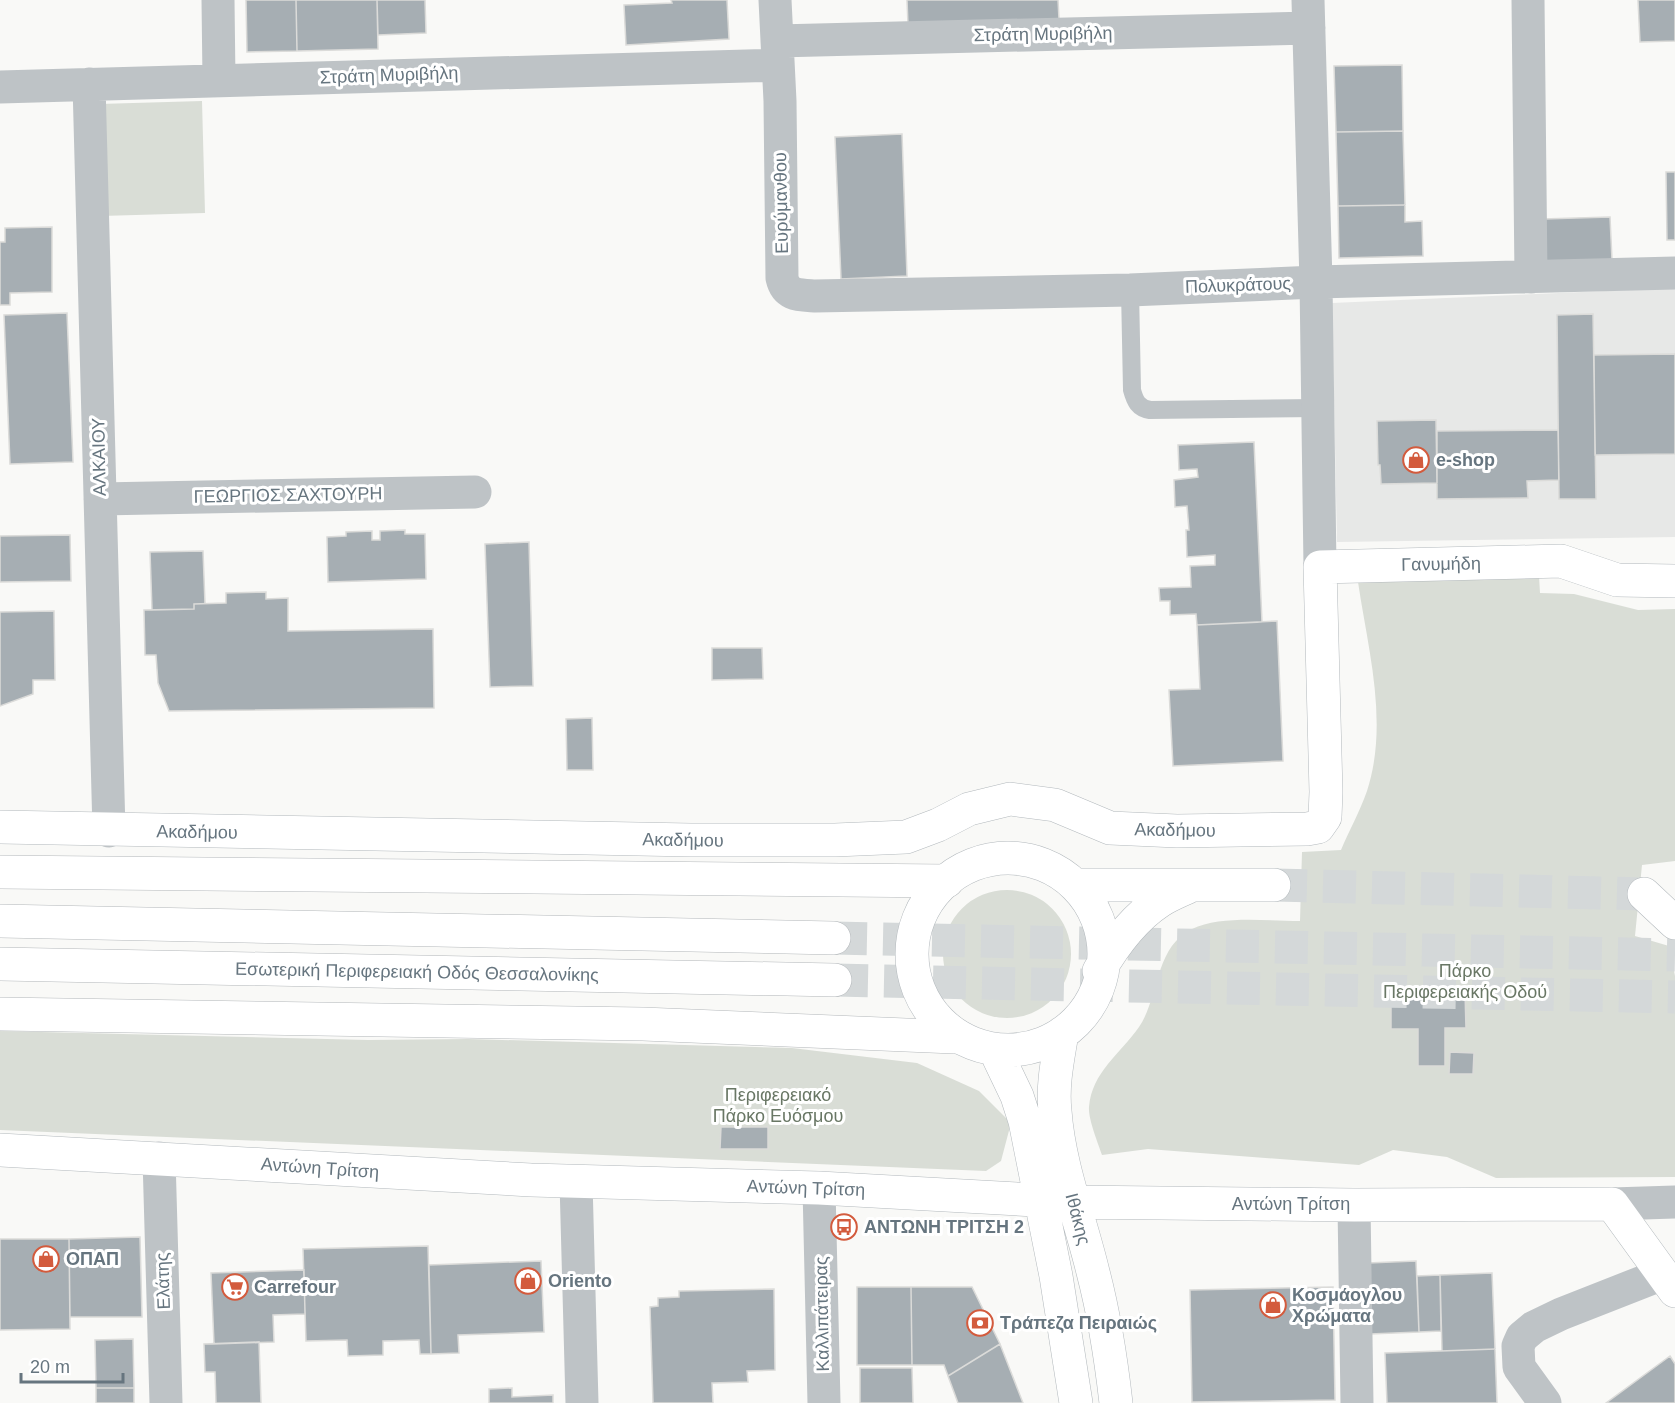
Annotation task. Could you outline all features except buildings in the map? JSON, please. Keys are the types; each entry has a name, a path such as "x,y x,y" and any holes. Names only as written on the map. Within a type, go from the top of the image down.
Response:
{"main road":[{"name":"Γανυμήδη","path":"1320,567 1561,561 1617,580 1675,581"},
{"name":"Ακαδήμου","path":"0,827 109,831 835,840 906,837 938,825 969,809 1010,799 1055,805 1110,828 1249,831 1318,827 1324,818 1326,792 1320,567"},
{"path":"1023,857 1056,868 1076,885 1086,896 1097,921 1100,942 1099,971 1082,1013 1062,1033 1038,1047 995,1050 972,1045 954,1037 938,1023 926,1004 917,982 913,958 916,931 921,917 934,896 947,882 967,869 993,858 1023,857"},
{"path":"0,872 947,882"},
{"path":"1076,885 1274,885"},
{"path":"1099,971 1125,933 1141,917 1160,901 1191,885"},
{"path":"1675,894 1644,894 1675,923"},
{"path":"0,921 834,938"},
{"name":"Εσωτερική Περιφερειακή Οδός Θεσσαλονίκης","path":"0,964 835,980"},
{"path":"0,1014 632,1024 954,1037"},
{"name":"Ιθάκης","path":"1062,1033 1055,1088 1055,1111 1072,1202 1093,1272 1116,1403"},
{"name":"Ιθάκης","path":"995,1050 1021,1108 1056,1275 1076,1403"},
{"name":"Αντώνη Τρίτση","path":"0,1150 576,1182 819,1188 1072,1202 1354,1205 1612,1204"},
{"path":"1612,1204 1669,1282"}],"street":[{"path":"218,0 219,80"},
{"name":"Ευρύμανθου","path":"775,0 780,101 782,278 788,291 800,295"},
{"path":"1528,0 1531,277"},
{"path":"1309,14 1320,567"},
{"name":"Στράτη Μυριβήλη","path":"0,87 219,80 778,53 1309,14"},
{"name":"ΑΛΚΑΙΟΥ","path":"89,84 109,831"},
{"name":"Πολυκράτους","path":"800,295 1130,290 1316,282 1675,273"},
{"name":"ΓΕΩΡΓΙΟΣ ΣΑΧΤΟΥΡΗ","path":"100,499 475,492"},
{"name":"Ελάτης","path":"159,1158 166,1403"},
{"path":"576,1182 582,1403"},
{"name":"Καλλιπάτειρας","path":"819,1188 824,1403"},
{"path":"1612,1204 1675,1202"},
{"path":"1354,1205 1357,1403"},
{"path":"1545,1403 1524,1377 1519,1367 1517,1355 1522,1337 1534,1328 1562,1314 1669,1282"}],"lane":[{"path":"1130,290 1132,390 1142,409 1318,408"}],"shaded area":[{"path":"1675,288 1675,537 1337,542 1332,303"}],"green space":[{"path":"202,101 205,213 101,216 99,104"},
{"name":"Πάρκο Περιφερειακής Οδού","path":"1539,576 1540,593 1574,594 1638,610 1675,609 1675,861 1642,865 1635,936 1669,946 1675,976 1675,1177 1496,1178 1447,1157 1393,1150 1359,1165 1148,1149 1102,1155 1090,1118 1091,1095 1101,1073 1132,1037 1146,1015 1159,973 1171,948 1180,937 1192,929 1216,922 1230,920 1300,921 1302,852 1341,850 1358,813 1367,791 1373,765 1376,713 1371,660 1358,582"},
{"path":"1007,890 1032,894 1053,908 1067,929 1071,954 1067,979 1053,1000 1032,1014 1007,1018 982,1014 961,1000 947,979 943,954 947,929 961,908 982,894"},
{"name":"Περιφερειακό Πάρκο Ευόσμου","path":"0,1031 368,1040 468,1039 792,1048 917,1063 979,1091 1011,1123 1001,1161 986,1171 0,1130"}],"tunnel":[{"path":"1274,885 1644,894"},
{"path":"834,938 1675,955"},
{"path":"835,980 1675,997"}],"place":[{"name":"e-shop","path":"1416,460"},
{"name":"ΑΝΤΩΝΗ ΤΡΙΤΣΗ 2","path":"844,1227"},
{"name":"ΟΠΑΠ","path":"46,1259"},
{"name":"Oriento","path":"528,1281"},
{"name":"Carrefour","path":"235,1287"},
{"name":"Κοσμάογλου Χρώματα","path":"1273,1305"},
{"name":"Τράπεζα Πειραιώς","path":"980,1323"}]}
